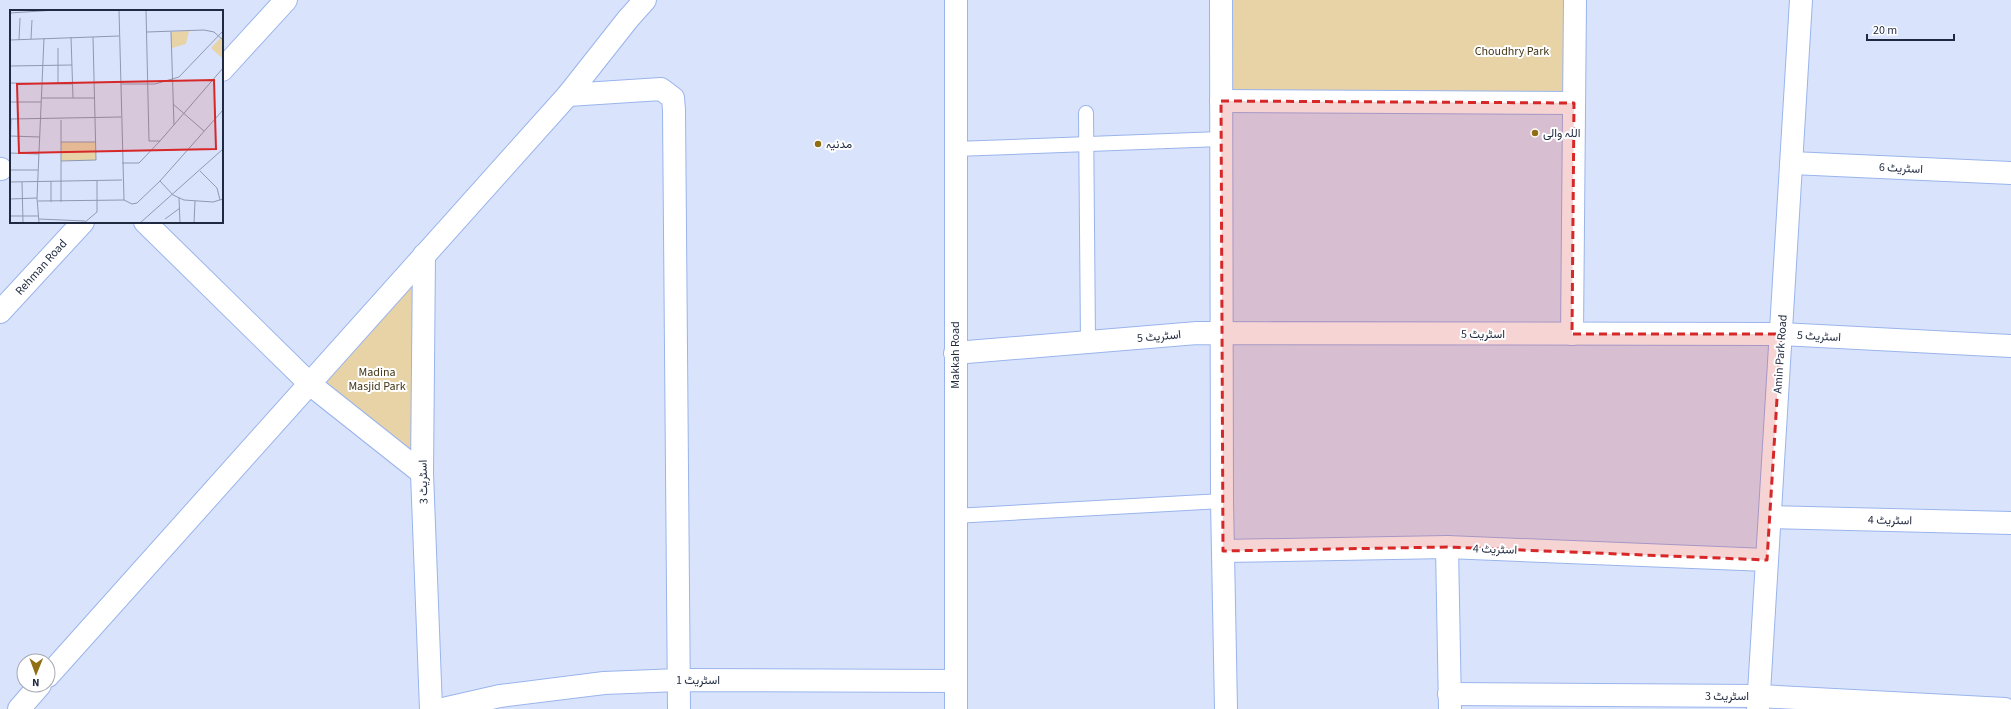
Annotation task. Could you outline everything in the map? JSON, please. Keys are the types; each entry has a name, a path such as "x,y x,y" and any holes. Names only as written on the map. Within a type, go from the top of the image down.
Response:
{"street":[{"path":"223,69 286,0"},
{"path":"56,667 568,95 628,19 645,0"},
{"name":"Makkah Road","path":"956,0 954,516 956,709"},
{"path":"1221,0 1222,501 1226,709"},
{"path":"1572,334 1575,0"},
{"name":"Amin Park Road","path":"1758,703 1802,0"},
{"path":"568,95 661,89 673,98 679,709"},
{"path":"1221,101 1574,104"},
{"name":"اسٹریٹ 6","path":"1792,163 2011,173"},
{"name":"Rehman Road","path":"0,312 81,223"},
{"path":"146,223 310,385 422,473"},
{"name":"اسٹریٹ 3","path":"424,255 422,473 431,709"},
{"name":"اسٹریٹ 5","path":"955,353 1197,333 1781,334 2011,346"},
{"name":"اسٹریٹ 4","path":"1770,517 2011,523"},
{"path":"1447,547 1450,702"},
{"name":"اسٹریٹ 4","path":"1223,550 1447,547 1767,560"},
{"name":"اسٹریٹ 1","path":"443,709 500,696 604,682 679,680 956,682"},
{"path":"18,709 33,693"},
{"name":"اسٹریٹ 3","path":"1450,702 1758,703 2005,709"}],"lane":[{"path":"1086,113 1088,342"},
{"path":"955,149 1221,139"},
{"path":"954,516 1222,501"}],"highlighted area":[{"path":"1221,101 1574,103 1572,334 1781,334 1767,560 1447,547 1223,551"}],"green space":[{"name":"Choudhry Park","path":"1221,0 1575,0 1574,103 1221,101"},
{"name":"Madina Masjid Park","path":"424,255 422,473 311,385"}],"place":[{"name":"اللہ والی","path":"1535,133"},
{"name":"مدنیہ","path":"818,144"}]}
